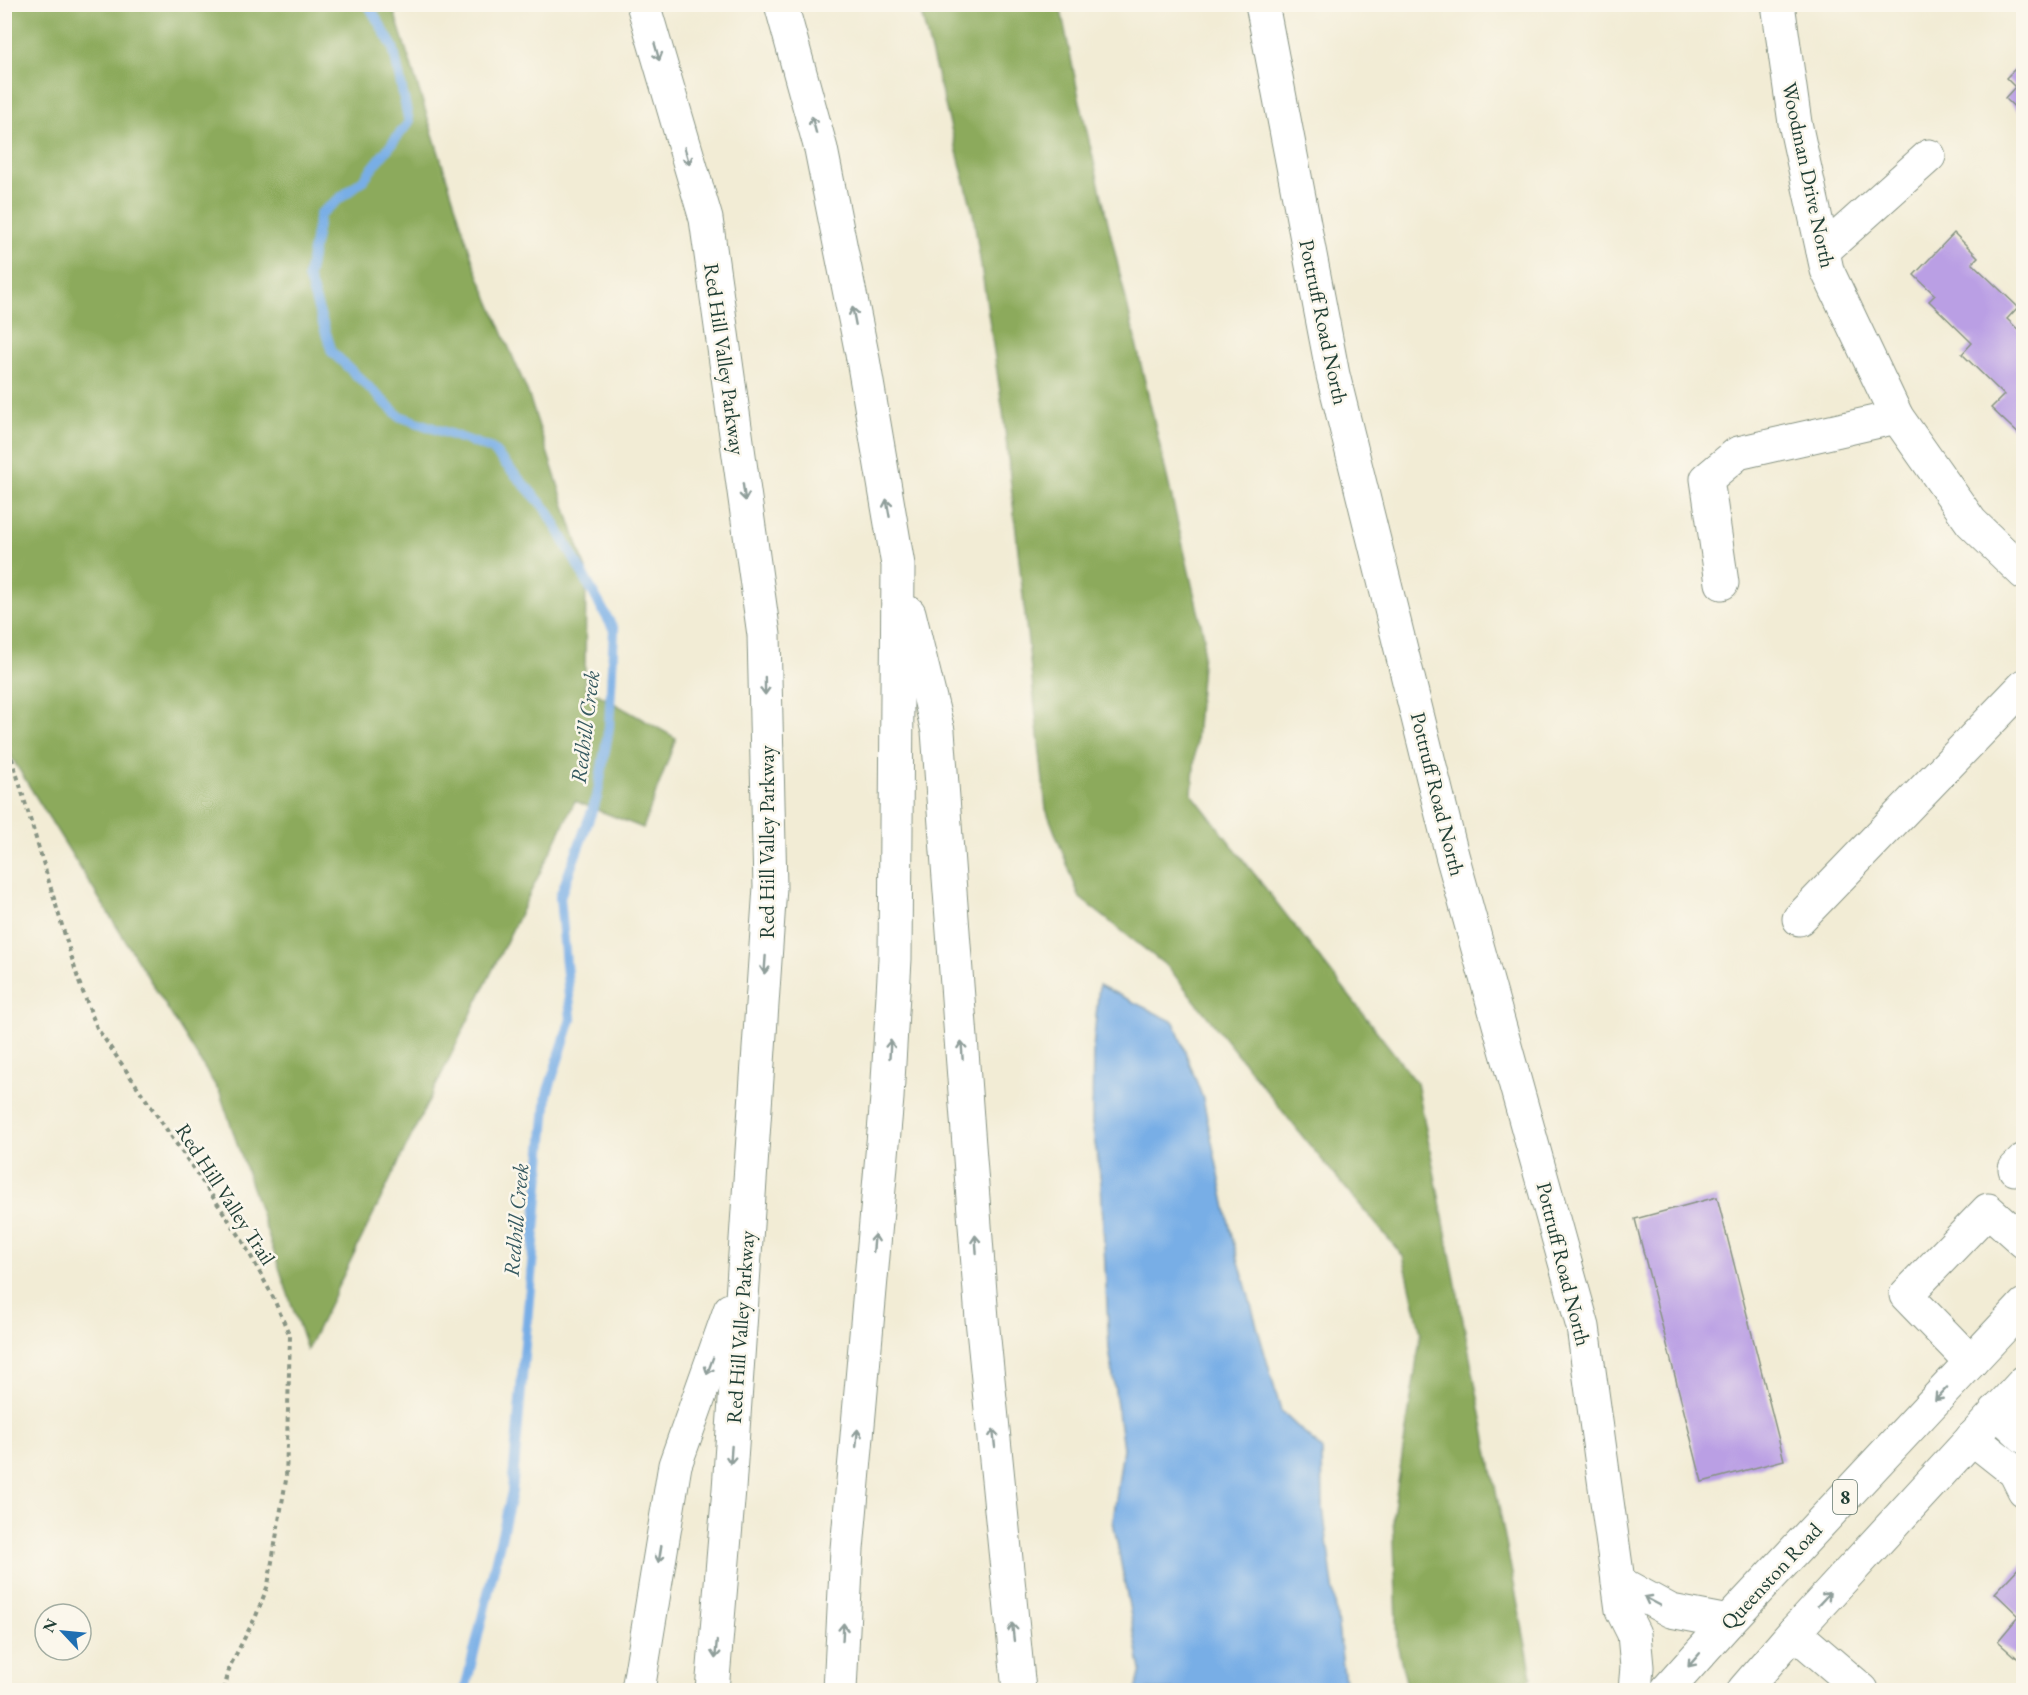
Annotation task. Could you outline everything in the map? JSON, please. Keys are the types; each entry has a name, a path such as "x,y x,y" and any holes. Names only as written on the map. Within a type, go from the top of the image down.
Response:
{"main road":[{"name":"Red Hill Valley Parkway","path":"643,4 706,219 764,635 770,887 712,1690"},
{"path":"781,4 821,149 863,359 898,565 938,730 982,1319 1019,1690"},
{"name":"Pottruff Road North","path":"1262,4 1336,387 1452,855 1583,1327 1622,1610 1634,1634 1637,1667 1635,1690"},
{"name":"Woodman Drive North","path":"1778,4 1795,123 1827,270 1897,417 1971,522 2024,573"},
{"path":"1823,251 1929,156"},
{"path":"1722,583 1707,479 1738,453 1897,417"},
{"path":"840,1690 847,1549 887,1098 895,959 898,565"},
{"path":"1799,919 2024,686"},
{"path":"1971,1362 1906,1295 1988,1210 2024,1242"},
{"path":"638,1690 675,1465 744,1271"},
{"name":"Queenston Road","path":"1667,1690 2024,1305"},
{"path":"1744,1690 1794,1632 2024,1382"},
{"path":"1996,1411 2024,1437"},
{"path":"1972,1438 2015,1472 2024,1490"},
{"path":"1618,1582 1671,1611 1728,1622"},
{"path":"1794,1632 1862,1690"}],"path":[{"name":"Red Hill Valley Trail","path":"4,732 79,982 97,1028 241,1238 272,1295 290,1336 286,1480 268,1585 256,1616 230,1666 224,1690"}],"green space":[{"path":"5,4 392,5 475,267 528,393 586,570 585,687 676,738 643,828 575,801 307,1350 220,1093 5,747"},
{"path":"919,5 1060,5 1080,102 1204,636 1192,794 1417,1083 1532,1677 1517,1690 1408,1690 1398,1648 1393,1515 1421,1333 1403,1256 1307,1142 1169,968 1080,898 1046,809 1003,411 973,213"}],"water":[{"path":"1099,985 1174,1022 1203,1099 1232,1237 1281,1411 1322,1450 1323,1508 1346,1690 1136,1690 1141,1670 1113,1521 1123,1448 1109,1348 1101,1182 1092,1124 1093,1049"}],"building":[{"path":"2024,60 2024,116 2005,98 2015,87 2006,78"},
{"path":"1954,233 1978,257 1972,263 2018,307 2007,319 2024,335 2024,439 1991,408 2004,395 1962,354 1972,343 1929,301 1935,295 1914,275"},
{"path":"1717,1197 1784,1460 1702,1482 1635,1219"},
{"path":"2024,1562 2024,1664 1998,1641 2019,1616 1995,1593"}],"waterway":[{"name":"Redhill Creek","path":"368,4 393,47 409,122 363,180 320,214 308,277 332,352 399,416 492,449 547,510 614,630 609,727 597,797 560,897 571,1019 547,1094 512,1492 465,1690"}]}
